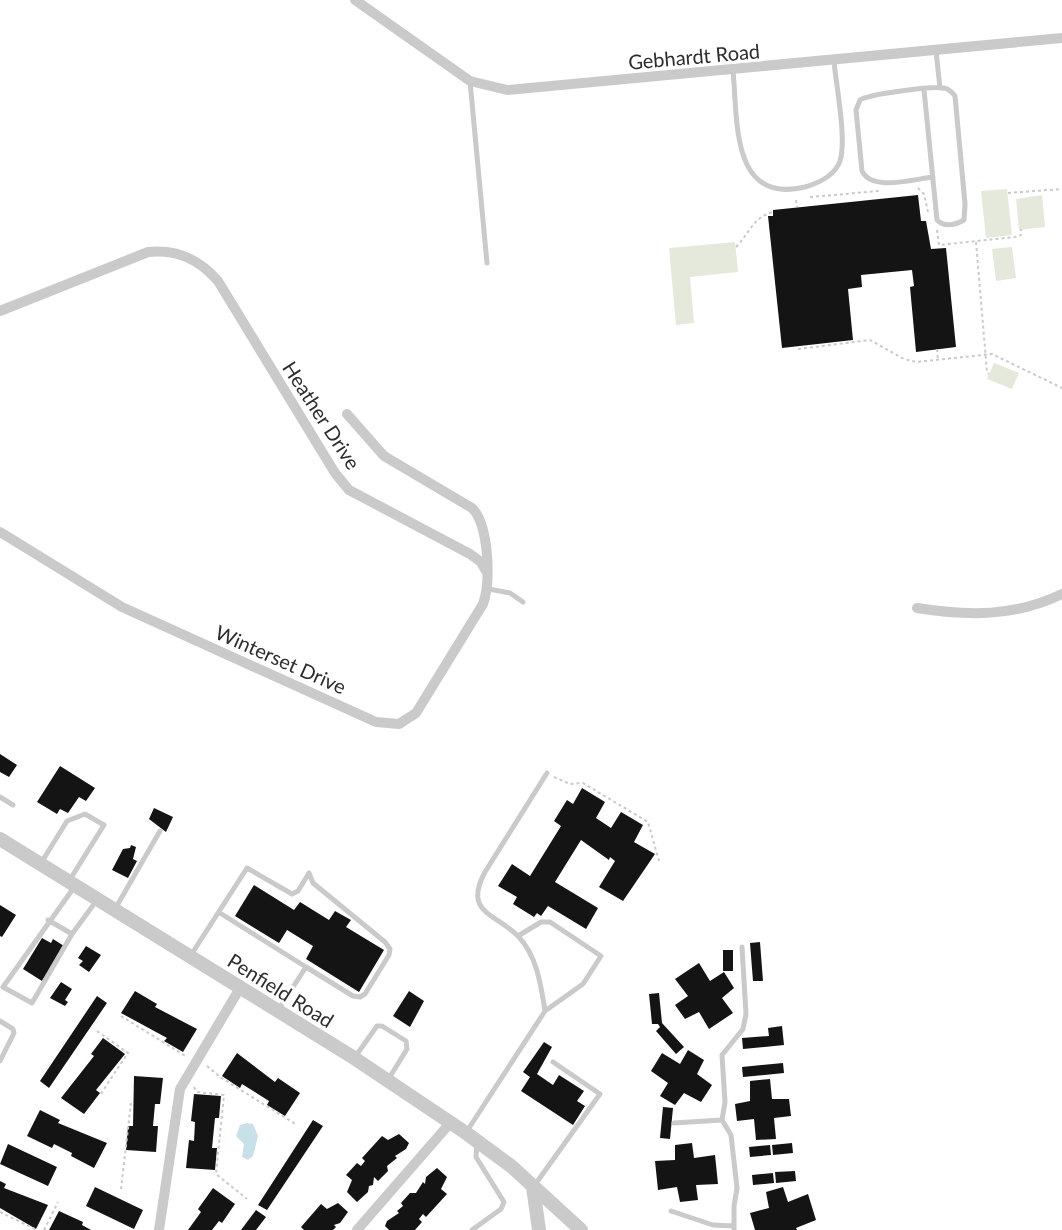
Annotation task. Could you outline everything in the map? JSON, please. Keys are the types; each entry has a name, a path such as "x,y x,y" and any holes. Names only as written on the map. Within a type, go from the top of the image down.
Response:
{"street":[{"name":"Gebhardt Road","path":"355,0 470,81 507,90 1062,38"},
{"name":"Heather Drive","path":"0,311 148,252 174,252 194,259 218,281 335,473 349,490 481,562 489,584"},
{"name":"Heather Drive","path":"347,414 384,456 450,492 478,513 485,542 489,584"},
{"name":"Winterset Drive","path":"0,532 122,607 376,722 388,725 408,720 416,713 483,604 489,584"},
{"path":"917,608 954,614 990,614 1045,603 1062,594"},
{"name":"Penfield Road","path":"0,839 278,1010 451,1122 511,1166 573,1227"},
{"path":"159,1230 174,1143 178,1099 184,1082 240,988"},
{"path":"357,1230 451,1122"},
{"path":"533,1187 539,1230"}],"lane":[{"path":"936,51 940,88"},
{"path":"733,70 740,149 748,170 761,183 772,187 802,188 819,183 835,170 840,160 842,145 834,61"},
{"path":"470,81 488,263"},
{"path":"924,90 939,221 947,225 960,222 965,216 954,96 949,90 940,88 871,95 860,100 856,110 862,171 867,179 876,183 933,177"},
{"path":"489,584 510,593 523,602"},
{"path":"545,1011 540,980 531,956 518,936 484,912 477,899 479,885 547,773"},
{"path":"0,797 13,805"},
{"path":"41,864 67,821 85,814 104,825 72,884 3,987 32,1003 72,934 97,900"},
{"path":"114,910 160,831"},
{"path":"190,956 220,914 247,868 292,894 298,891 309,873 314,883 390,948 389,955 365,994 360,997 353,996 220,914"},
{"path":"48,920 72,934"},
{"path":"472,1230 501,1209 504,1202 476,1157 472,1137 545,1011 583,984 601,956 550,922 541,922 518,936"},
{"path":"671,1210 713,1225 734,1228 737,1188 731,1135 722,1120 725,1101 722,1055 743,1029 746,1014 742,948"},
{"path":"278,1010 306,967"},
{"path":"0,1021 13,1029 14,1033 0,1060"},
{"path":"354,1058 377,1026 382,1026 405,1041 407,1049 388,1080"},
{"path":"533,1187 600,1094 553,1062"},
{"path":"674,1123 722,1120"}],"path":[{"path":"1008,193 1062,189"},
{"path":"810,197 881,190"},
{"path":"796,200 797,207"},
{"path":"736,247 754,222 764,214 773,212"},
{"path":"938,234 939,245 1019,236 1022,229"},
{"path":"976,242 985,355 989,374"},
{"path":"798,349 870,340 904,359 938,360 992,354 1062,388"},
{"path":"937,350 938,360"},
{"path":"547,773 564,783 583,783 648,822 659,861"},
{"path":"121,1016 189,1058"},
{"path":"97,1031 129,1053 100,1095"},
{"path":"205,1065 220,1077 297,1125"},
{"path":"184,1082 197,1088 197,1092 224,1095 216,1174 247,1199"},
{"path":"121,1189 131,1103"},
{"path":"44,1230 58,1202"},
{"path":"0,1212 37,1230"}],"shaded area":[{"path":"1007,189 1012,235 986,238 981,191"},
{"path":"1042,195 1045,227 1019,230 1016,199"},
{"path":"735,242 738,272 690,277 694,323 676,325 669,248"},
{"path":"1012,247 1016,278 996,281 992,249"},
{"path":"994,363 1019,373 1012,389 987,379"}],"water":[{"path":"253,1124 258,1136 253,1156 248,1160 242,1157 244,1144 236,1136 240,1125"}],"building":[{"path":"918,195 921,221 926,221 931,249 946,248 956,347 916,352 910,287 914,286 912,270 861,275 862,287 848,289 853,340 782,348 768,216 773,216 773,210"},
{"path":"0,754 17,765 9,777 0,772"},
{"path":"60,766 95,788 86,801 79,797 68,813 60,809 57,814 37,802"},
{"path":"582,788 605,802 596,818 611,828 621,812 643,825 634,842 655,854 623,901 599,887 615,861 610,857 609,860 581,840 555,882 598,908 586,929 548,906 541,916 537,913 534,917 513,904 517,897 498,886 512,864 530,876 561,826 554,821 567,800 573,804"},
{"path":"154,808 173,817 166,832 149,819"},
{"path":"131,845 136,847 133,859 137,861 128,878 112,870 123,849 130,848"},
{"path":"254,885 294,910 300,902 329,920 335,911 351,920 346,927 384,950 359,992 306,959 313,946 287,930 279,943 235,916"},
{"path":"0,905 16,915 2,937 0,936"},
{"path":"42,938 51,943 53,939 64,946 42,981 23,969"},
{"path":"760,942 763,981 753,981 750,943"},
{"path":"86,946 101,955 89,972 79,965 83,961 78,958"},
{"path":"723,950 733,950 733,971 723,971"},
{"path":"699,963 710,981 724,972 734,988 722,998 733,1013 709,1029 699,1012 685,1019 675,1005 688,996 675,979"},
{"path":"61,982 72,989 65,1000 68,1002 65,1006 50,998"},
{"path":"135,991 157,1004 155,1007 197,1029 183,1052 164,1041 167,1038 121,1013"},
{"path":"409,991 424,1001 410,1027 393,1016"},
{"path":"659,993 662,1023 684,1047 676,1054 656,1031 660,1027 658,1024 652,1024 649,994"},
{"path":"97,996 107,1003 49,1088 40,1081"},
{"path":"782,1026 784,1045 743,1049 742,1038 769,1036 768,1028"},
{"path":"103,1038 125,1054 96,1090 100,1093 84,1114 61,1098 94,1056 91,1054"},
{"path":"544,1042 552,1047 537,1074 553,1085 559,1075 584,1091 577,1101 585,1106 573,1125 521,1091 530,1077 523,1072"},
{"path":"688,1050 704,1060 697,1074 712,1085 701,1102 684,1093 675,1105 660,1096 668,1083 651,1071 662,1053 680,1064"},
{"path":"237,1053 275,1082 278,1078 300,1093 285,1116 267,1105 269,1101 242,1084 240,1088 222,1076"},
{"path":"783,1063 784,1073 743,1077 742,1067"},
{"path":"134,1076 163,1078 160,1104 155,1104 153,1126 158,1126 156,1152 126,1150 128,1126 133,1126"},
{"path":"770,1079 772,1099 789,1099 791,1116 774,1118 776,1139 756,1140 754,1119 737,1121 735,1104 750,1101 750,1081"},
{"path":"194,1094 221,1096 219,1118 215,1118 212,1148 217,1148 215,1170 186,1168 189,1140 194,1141 195,1122 191,1121"},
{"path":"663,1107 673,1108 670,1139 660,1138"},
{"path":"40,1110 60,1120 58,1123 107,1143 94,1168 54,1144 52,1148 27,1136"},
{"path":"313,1120 323,1126 267,1210 258,1205"},
{"path":"399,1134 409,1143 406,1149 395,1156 397,1158 387,1166 388,1171 378,1181 374,1177 373,1185 369,1186 368,1192 357,1202 347,1192 352,1180 346,1175 357,1163 361,1166 365,1161 362,1158 382,1136 388,1140"},
{"path":"692,1143 694,1158 715,1155 718,1184 696,1185 698,1200 680,1202 677,1187 658,1190 655,1161 675,1160 675,1145"},
{"path":"792,1143 793,1153 773,1155 772,1145"},
{"path":"8,1144 57,1167 48,1186 0,1164"},
{"path":"770,1145 771,1155 750,1157 749,1147"},
{"path":"437,1168 447,1177 441,1189 447,1194 426,1217 423,1214 419,1219 422,1222 415,1230 389,1230 385,1226 387,1221 399,1213 397,1211 403,1206 401,1203 410,1193 416,1193 423,1182 425,1184 426,1177"},
{"path":"795,1171 796,1181 776,1183 775,1172"},
{"path":"773,1173 774,1183 753,1185 752,1175"},
{"path":"0,1181 6,1184 4,1188 48,1205 36,1229 0,1208"},
{"path":"95,1187 143,1210 134,1229 86,1206"},
{"path":"783,1187 788,1202 808,1194 816,1220 796,1228 797,1230 755,1230 750,1213 769,1208 766,1192"},
{"path":"213,1188 235,1204 222,1223 219,1221 212,1230 188,1230 201,1212 198,1209"},
{"path":"338,1203 348,1212 340,1223 334,1225 336,1227 333,1230 304,1230 301,1227 321,1204 327,1209"},
{"path":"256,1210 266,1217 256,1230 241,1230"},
{"path":"59,1211 83,1222 82,1225 91,1230 49,1230"}]}
